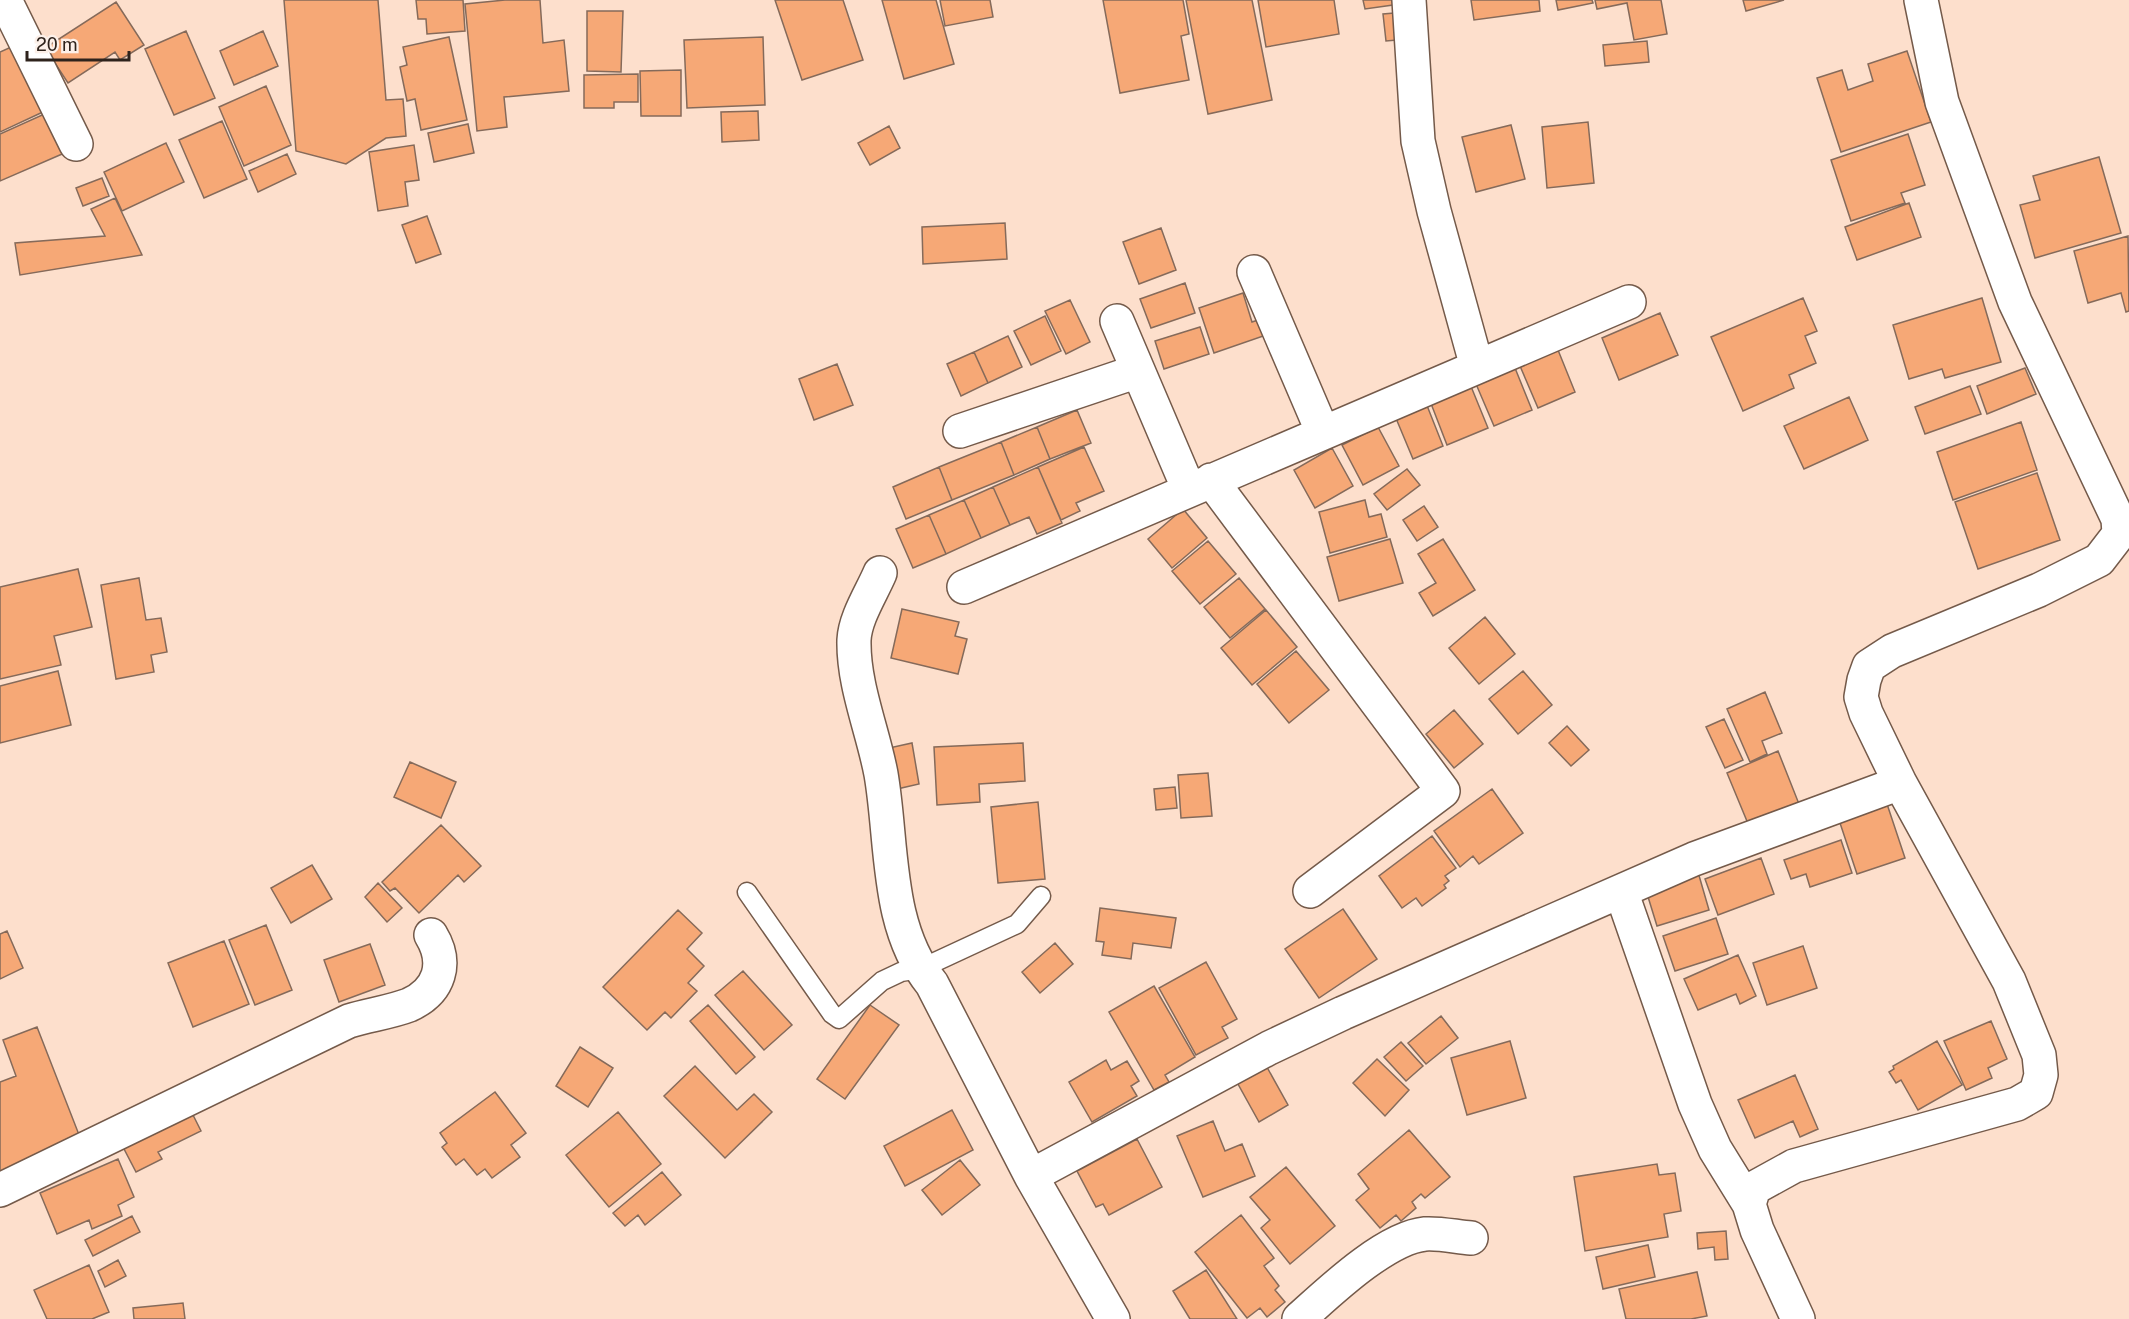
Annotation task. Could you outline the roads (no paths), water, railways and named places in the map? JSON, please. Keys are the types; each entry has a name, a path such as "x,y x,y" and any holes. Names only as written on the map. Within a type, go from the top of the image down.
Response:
{"street":[{"path":"5,0 76,144"},
{"path":"1409,0 1418,141 1434,211 1477,367"},
{"path":"1749,1204 1754,1188 1794,1166 2017,1104 2036,1093 2041,1076 2039,1055 2008,981 1900,783 1866,713 1861,697 1869,666 1892,651 2039,590 2099,560 2119,534 2118,519 2015,302 1942,102 1924,23 1922,0"},
{"path":"1254,272 1323,433"},
{"path":"964,587 1629,302"},
{"path":"1117,321 1138,371 1200,485 1443,792 1310,891"},
{"path":"960,431 1138,371"},
{"path":"880,573 855,629 854,643 857,670 881,775 893,888 920,969 932,984 1030,1176 1113,1319"},
{"path":"1030,1176 1269,1048 1694,858 1900,783"},
{"path":"1620,891 1695,1104 1715,1149 1749,1204 1757,1230 1798,1319"},
{"path":"0,1190 349,1022 409,1004 429,990 440,975 439,948 431,935"},
{"path":"1299,1319 1354,1271 1393,1246 1424,1234 1472,1238"}],"lane":[{"path":"747,892 832,1014 839,1018 882,981 901,972 920,969 1017,924 1041,896"}]}
